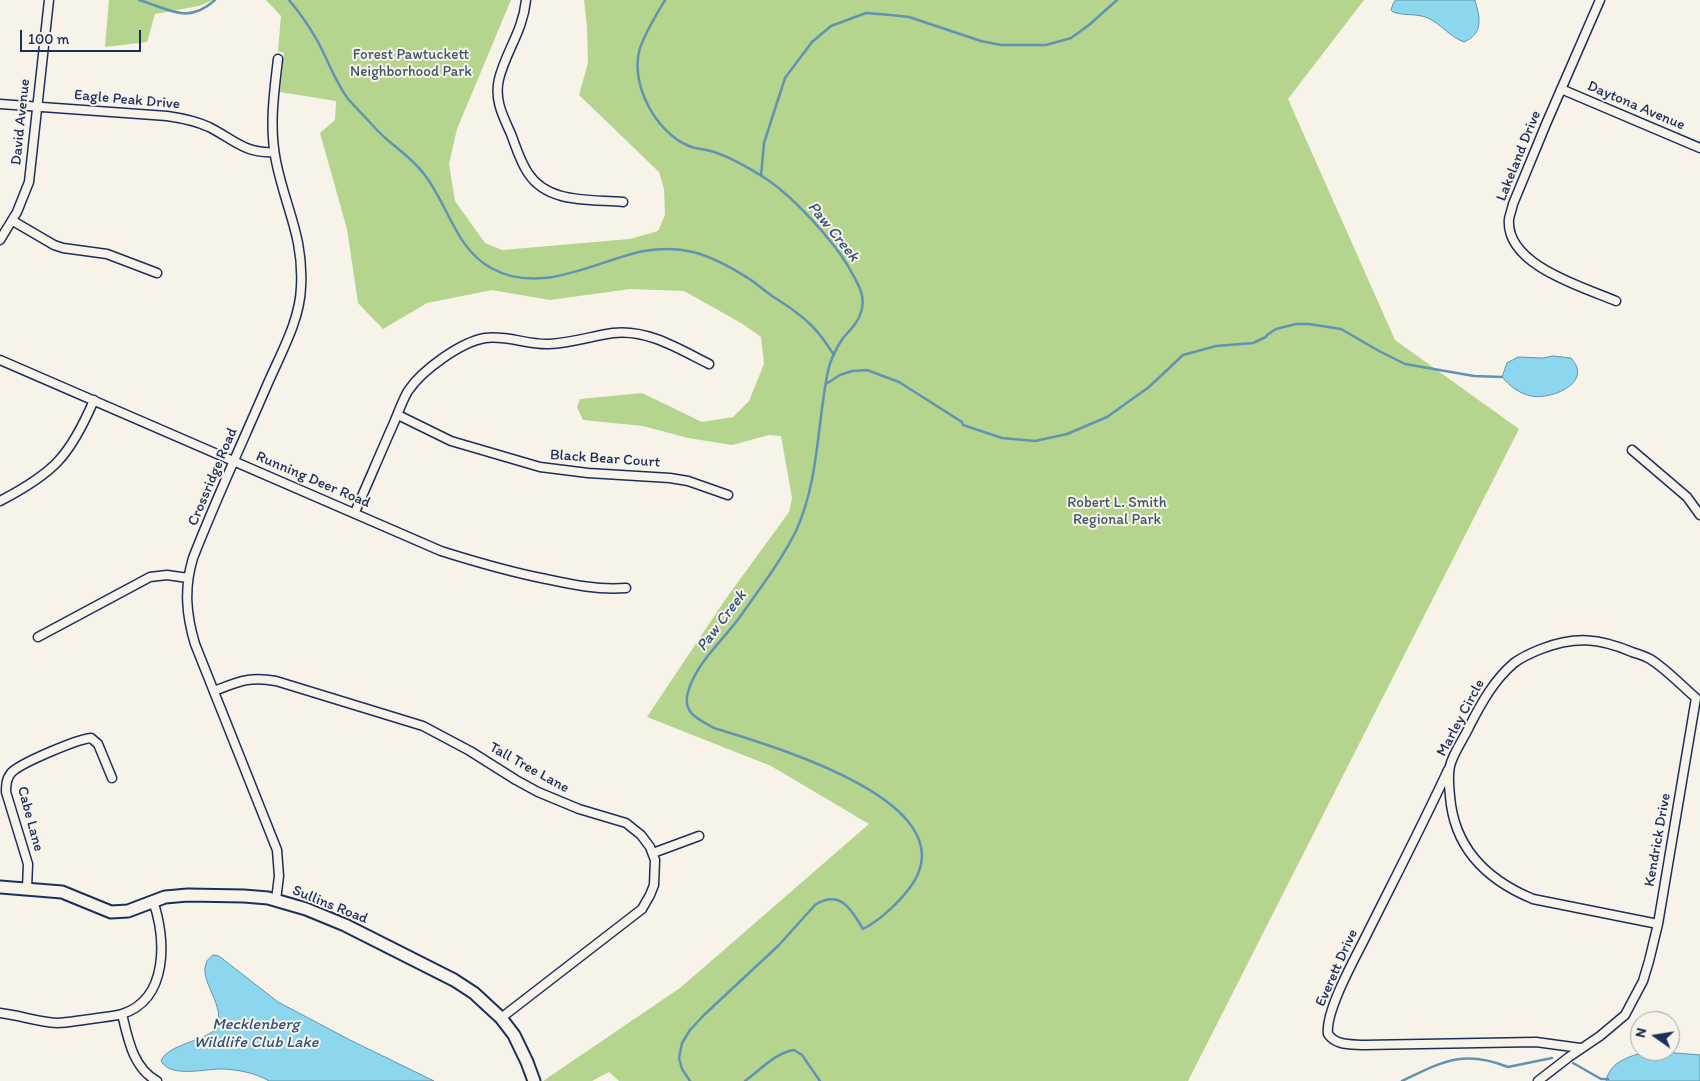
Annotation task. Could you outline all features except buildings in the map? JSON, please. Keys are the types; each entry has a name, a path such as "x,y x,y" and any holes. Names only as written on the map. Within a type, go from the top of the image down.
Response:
{"street":[{"name":"David Avenue","path":"0,240 12,221 28,182 32,164 36,107 48,0"},
{"path":"526,0 523,22 499,81 497,96 499,107 524,166 536,184 552,194 571,198 623,202"},
{"name":"Lakeland Drive","path":"1600,0 1561,89 1513,204 1509,218 1511,232 1518,248 1525,256 1538,266 1616,301"},
{"name":"Crossridge Road","path":"276,900 280,876 277,850 190,627 186,600 188,578 198,546 294,322 301,289 302,265 298,240 274,152 272,118 278,59"},
{"name":"Daytona Avenue","path":"1561,89 1700,148"},
{"name":"Eagle Peak Drive","path":"0,104 135,112 179,118 207,126 245,148 255,151 274,152"},
{"path":"12,221 63,248 107,254 157,273"},
{"path":"355,512 408,391 427,369 478,339 507,338 548,344 615,333 635,333 660,340 709,364"},
{"name":"Running Deer Road","path":"0,360 355,512 441,551 500,569 598,589 626,588"},
{"path":"0,501 36,481 57,463 79,434 94,400"},
{"name":"Black Bear Court","path":"398,415 451,441 540,467 588,473 670,478 688,481 728,495"},
{"path":"1632,450 1687,497 1700,515"},
{"path":"38,637 150,577 167,575 188,578"},
{"name":"Kendrick Drive","path":"1538,1081 1580,1048 1612,1027 1625,1014 1638,990 1649,961 1658,924 1698,698 1650,658 1614,645 1595,641 1570,640"},
{"name":"Marley Circle","path":"1570,640 1530,653 1514,663 1493,685 1450,766 1451,809 1465,845 1472,857 1506,886 1533,899 1658,924"},
{"name":"Tall Tree Lane","path":"214,691 241,680 260,678 404,719 444,736 538,792 579,809 626,823 640,835 653,853"},
{"name":"Cabe Lane","path":"27,888 28,864 6,792 6,786 11,773 30,761 91,738 98,744 112,778"},
{"name":"Everett Drive","path":"1450,766 1348,974 1334,1006 1329,1022 1328,1034 1339,1042 1364,1045 1536,1042 1580,1048"},
{"path":"502,1018 642,909 654,885 656,866 653,853 699,836"},
{"name":"Sullins Road","path":"0,887 62,892 111,912 128,911 172,896 244,896 276,900 324,916 454,980 474,993 502,1018 520,1046 534,1081"},
{"path":"0,1013 61,1023 122,1014 139,1004 155,984 161,960 160,924 153,901"},
{"path":"122,1014 133,1054 148,1076 157,1081"}],"green space":[{"path":"109,0 213,0 199,6 155,14 147,42 105,47"},
{"name":"Robert L. Smith Regional Park","path":"266,0 511,0 457,129 449,164 455,201 485,243 502,250 630,239 658,231 665,215 664,189 659,172 579,95 588,63 584,0 1364,0 1288,99 1395,340 1519,429 1188,1081 619,1081 609,1072 592,1081 543,1081 680,988 869,824 771,766 647,717 725,600 789,512 792,498 781,436 769,435 732,445 688,438 643,426 583,420 577,407 580,399 642,393 702,422 733,417 749,401 764,364 761,337 741,323 684,291 630,289 550,300 492,290 427,303 383,329 358,303 347,229 320,133 335,120 336,101 280,92 284,53 278,51 281,16"}],"water":[{"path":"1396,0 1475,0 1479,19 1478,30 1464,42 1428,18 1393,12 1391,10"},
{"path":"1553,356 1571,358 1577,367 1577,375 1574,382 1559,392 1539,397 1531,396 1515,389 1502,377 1507,363 1518,357 1543,358"},
{"name":"Mecklenberg Wildlife Club Lake","path":"213,955 219,956 278,1002 434,1081 269,1081 253,1074 236,1070 173,1070 161,1061 165,1055 179,1046 205,1036 216,1028 219,1014 205,971 207,961"},
{"path":"1680,1053 1700,1055 1700,1081 1606,1081 1612,1068 1630,1057 1630,1061 1680,1061"}],"waterway":[{"path":"139,0 178,13 196,12 215,0"},
{"path":"289,0 314,35 349,100 383,136 419,168 440,199 460,237 469,249 491,268 510,276 529,279 549,278 644,251 669,249 701,254 738,272 792,309 814,328 834,355"},
{"name":"Paw Creek","path":"665,0 645,35 640,48 638,62 638,76 642,91 656,119 677,139 694,148 711,151 741,164 768,180 789,197 823,232 841,255 857,283 863,300 858,320 843,338 829,367 809,492 804,512 796,531 784,553 735,624 698,670 688,692 687,705 689,710 702,722 714,728 812,762 850,779 885,800 910,824 922,851 915,880 898,901 877,920 863,929 849,908 838,900 831,899 815,905 779,945 704,1015 690,1030 682,1043 679,1058 682,1069 690,1081"},
{"path":"761,176 764,143 785,78 812,42 831,26 866,13 891,15 909,17 981,41 1001,45 1046,45 1071,38 1117,0"},
{"path":"826,384 840,375 852,371 867,370 899,382 962,422 963,425 1002,438 1035,441 1067,434 1107,417 1149,387 1183,355 1216,346 1253,343 1266,337 1276,329 1296,324 1341,329 1405,364 1474,376 1502,377"},
{"name":"Paw Creek","path":"745,1081 774,1058 794,1050 802,1055 820,1081"},
{"path":"1402,1081 1441,1063 1453,1060 1478,1059 1508,1067 1552,1058"},
{"path":"1573,1063 1601,1079 1608,1079"}],"park label":[{"name":"Forest Pawtuckett Neighborhood Park","path":"411,64"}]}
